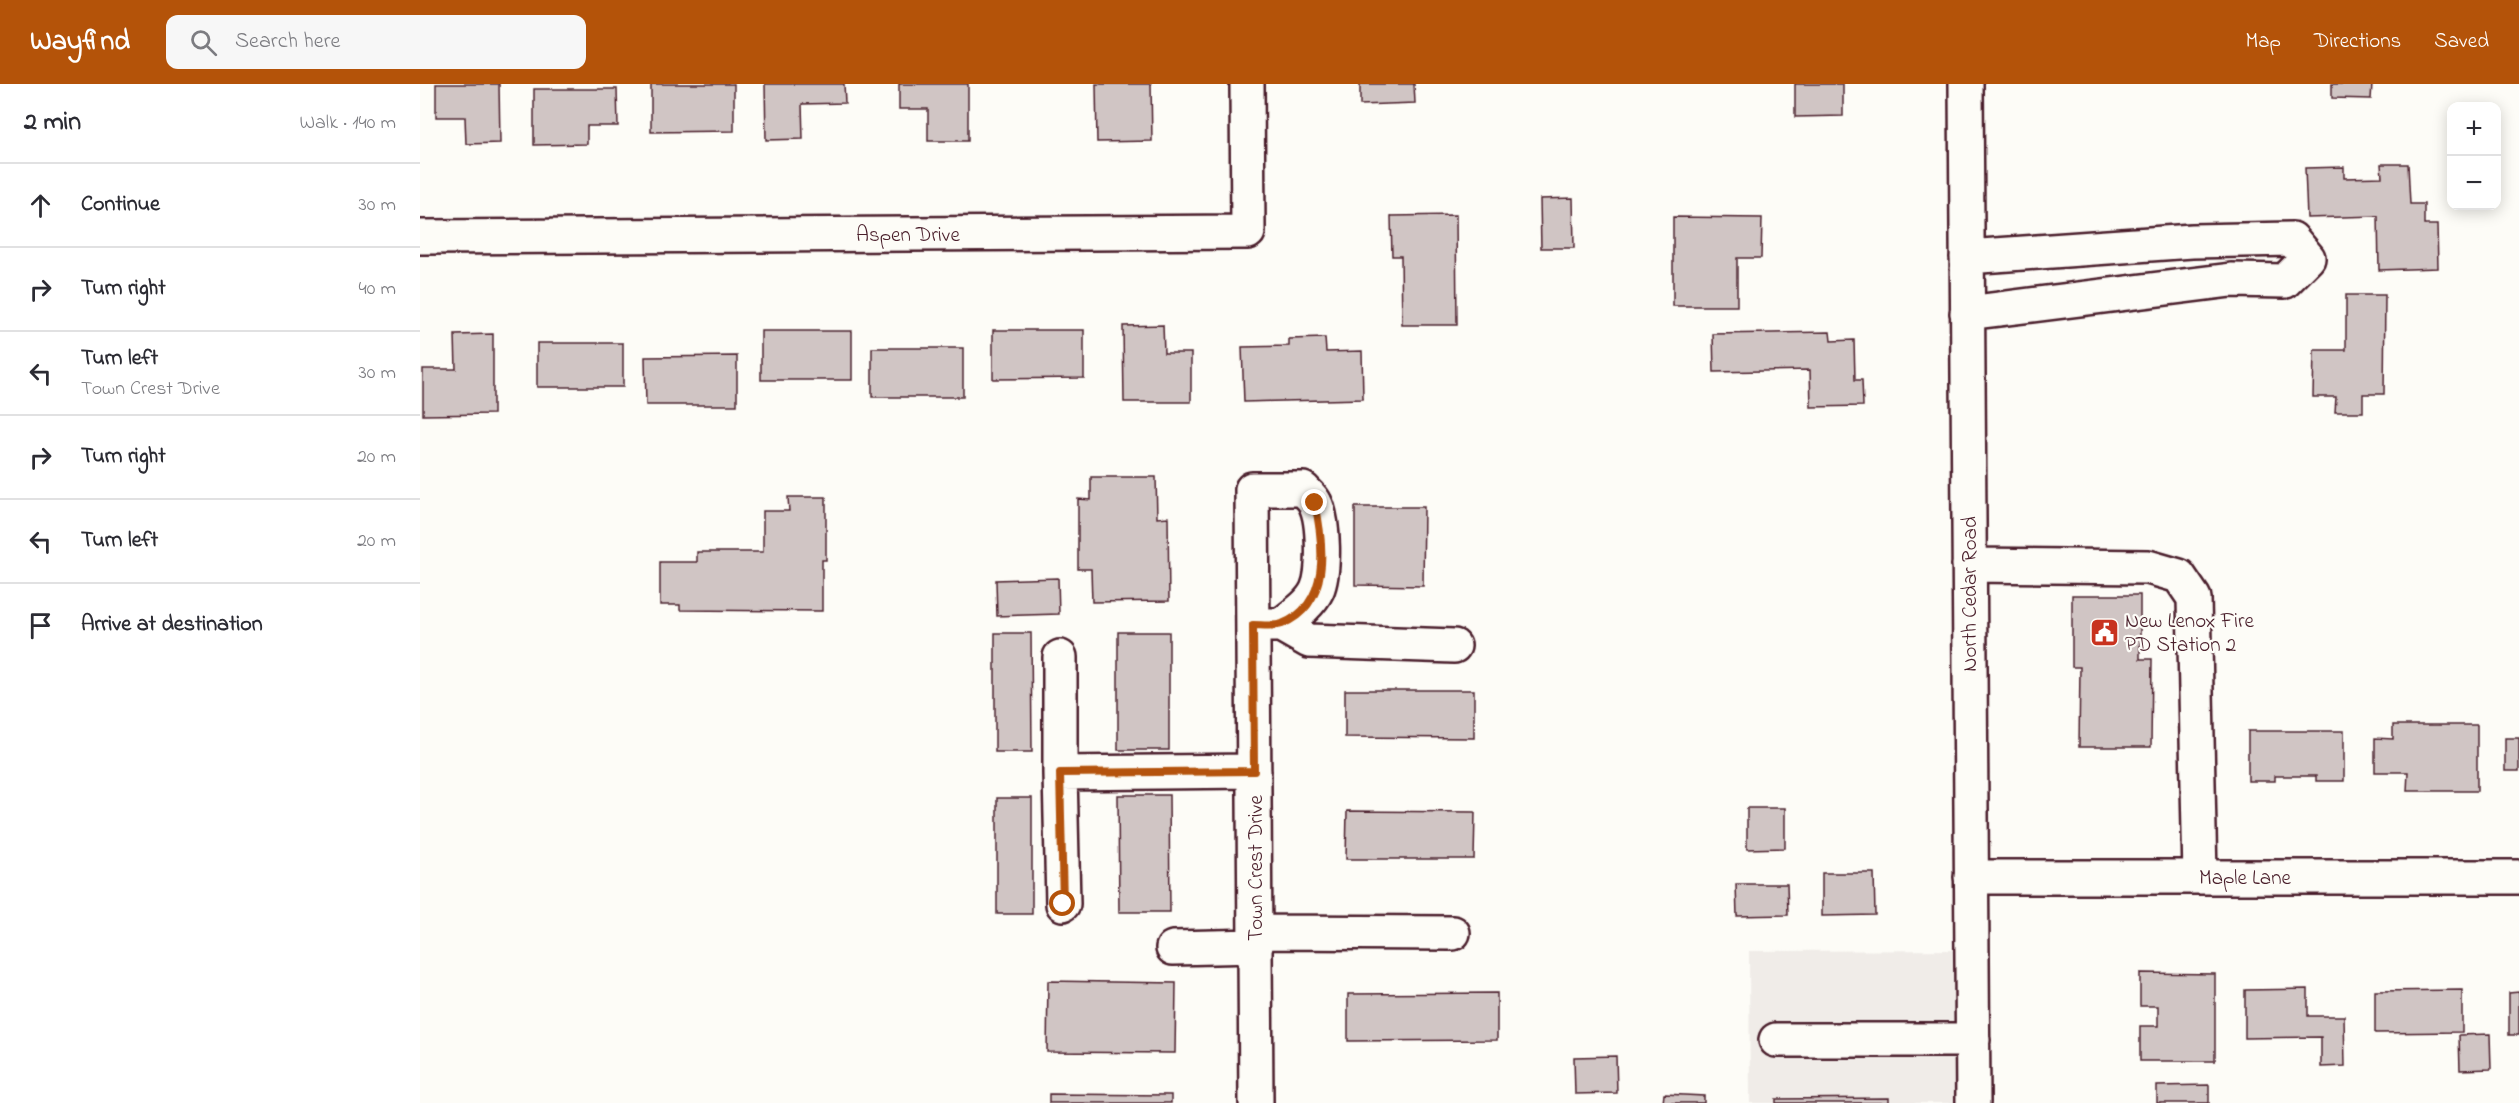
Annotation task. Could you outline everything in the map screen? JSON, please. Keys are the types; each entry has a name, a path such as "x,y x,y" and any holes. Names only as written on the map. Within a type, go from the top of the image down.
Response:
{"street":[{"name":"Aspen Drive","path":"420,237 1248,232 1247,84"},
{"name":"North Cedar Road","path":"1966,84 1973,1103"},
{"path":"1967,257 2192,241 2292,239 2308,258 2285,281 2231,280 1967,313"},
{"name":"Town Crest Drive","path":"1256,1103 1254,771 1267,625 1252,489 1303,489 1315,503 1322,534 1321,573 1317,590 1306,604 1267,625"},
{"path":"1969,565 2148,567 2179,576 2194,598 2200,877"},
{"path":"1267,625 1309,641 1454,646"},
{"path":"1060,657 1063,904"},
{"path":"1060,773 1254,771"},
{"name":"Maple Lane","path":"1971,877 2519,877"},
{"path":"1173,948 1255,939 1453,933"},
{"path":"1776,1040 1972,1040"}],"shaded area":[{"path":"1965,950 1966,1103 1750,1103 1749,951"}],"building":[{"path":"436,84 499,84 500,143 466,144 465,117 436,117"},
{"path":"651,84 734,84 734,131 651,132"},
{"path":"765,84 844,84 845,103 802,104 803,139 766,140"},
{"path":"899,84 968,84 968,141 928,141 928,109 899,109"},
{"path":"1096,84 1151,84 1152,141 1097,142"},
{"path":"1360,84 1414,84 1415,103 1360,105"},
{"path":"1795,84 1843,84 1843,116 1795,117"},
{"path":"2332,84 2372,84 2371,99 2332,98"},
{"path":"534,89 617,89 618,126 587,126 587,144 534,145"},
{"path":"2381,164 2408,164 2410,204 2424,204 2424,225 2437,225 2438,268 2379,270 2378,216 2307,218 2305,168 2344,167 2344,178 2382,177"},
{"path":"1573,198 1574,248 1541,248 1540,199"},
{"path":"1456,215 1457,325 1402,325 1401,256 1392,256 1391,216"},
{"path":"1673,217 1762,218 1761,258 1737,258 1737,306 1673,306"},
{"path":"2346,295 2385,295 2384,394 2363,394 2363,412 2335,412 2336,397 2313,397 2314,350 2346,350"},
{"path":"1163,325 1164,353 1191,353 1191,402 1124,402 1123,326"},
{"path":"993,330 1084,330 1084,378 993,379"},
{"path":"761,331 852,331 852,380 761,380"},
{"path":"1830,332 1831,341 1854,340 1855,380 1862,380 1863,406 1811,407 1810,370 1714,372 1713,334"},
{"path":"493,334 493,414 423,415 423,369 456,369 455,335"},
{"path":"1325,338 1326,352 1362,351 1363,399 1244,402 1242,347 1289,346 1289,339"},
{"path":"537,343 623,343 623,387 537,387"},
{"path":"872,348 963,348 963,397 872,397"},
{"path":"737,356 737,405 646,405 645,357"},
{"path":"1091,477 1156,477 1157,518 1168,517 1169,601 1092,602 1091,569 1078,569 1078,499 1091,500"},
{"path":"788,497 826,497 826,560 822,560 822,611 680,610 680,605 660,605 660,562 697,562 697,552 763,552 763,511 789,511"},
{"path":"1355,507 1424,507 1423,586 1355,585"},
{"path":"1058,578 1059,614 997,616 996,580"},
{"path":"2072,595 2140,595 2140,659 2152,659 2151,747 2079,747 2080,667 2072,667"},
{"path":"1118,632 1169,632 1169,750 1118,750"},
{"path":"995,633 1031,633 1032,752 995,752"},
{"path":"1345,690 1474,690 1474,738 1345,737"},
{"path":"2393,725 2477,725 2477,791 2407,791 2408,772 2375,772 2375,738 2393,739"},
{"path":"2248,731 2344,731 2344,781 2316,781 2316,776 2275,776 2275,781 2248,781"},
{"path":"2505,738 2519,738 2519,771 2505,771"},
{"path":"1118,795 1169,795 1170,912 1119,912"},
{"path":"997,798 1032,798 1032,914 997,914"},
{"path":"1747,808 1785,808 1785,848 1747,849"},
{"path":"1347,811 1475,812 1474,859 1346,859"},
{"path":"1822,873 1874,873 1875,915 1822,916"},
{"path":"1736,884 1787,884 1788,915 1737,916"},
{"path":"2140,973 2215,974 2215,1061 2140,1061 2140,1026 2158,1026 2158,1006 2140,1006"},
{"path":"1048,981 1176,983 1175,1053 1047,1052"},
{"path":"2308,989 2308,1016 2344,1016 2345,1066 2321,1067 2321,1037 2245,1038 2245,990"},
{"path":"2462,990 2462,1032 2375,1033 2375,991"},
{"path":"2519,992 2519,1035 2509,1035 2509,993"},
{"path":"1497,993 1497,1040 1348,1041 1348,994"},
{"path":"2490,1034 2491,1069 2460,1070 2459,1035"},
{"path":"1616,1056 1617,1093 1575,1094 1574,1057"},
{"path":"2209,1085 2209,1103 2157,1103 2157,1086"},
{"path":"1049,1094 1171,1095 1171,1103 1049,1103"},
{"path":"1664,1094 1704,1096 1704,1103 1663,1103"},
{"path":"1889,1098 1889,1103 1776,1103 1776,1099"}],"place":[{"name":"New Lenox Fire PD Station 2","path":"2104,632"}],"route":[{"path":"1063,904 1060,773 1254,771 1253,625 1281,625 1296,614 1317,590 1321,573 1322,534 1315,503"}]}
